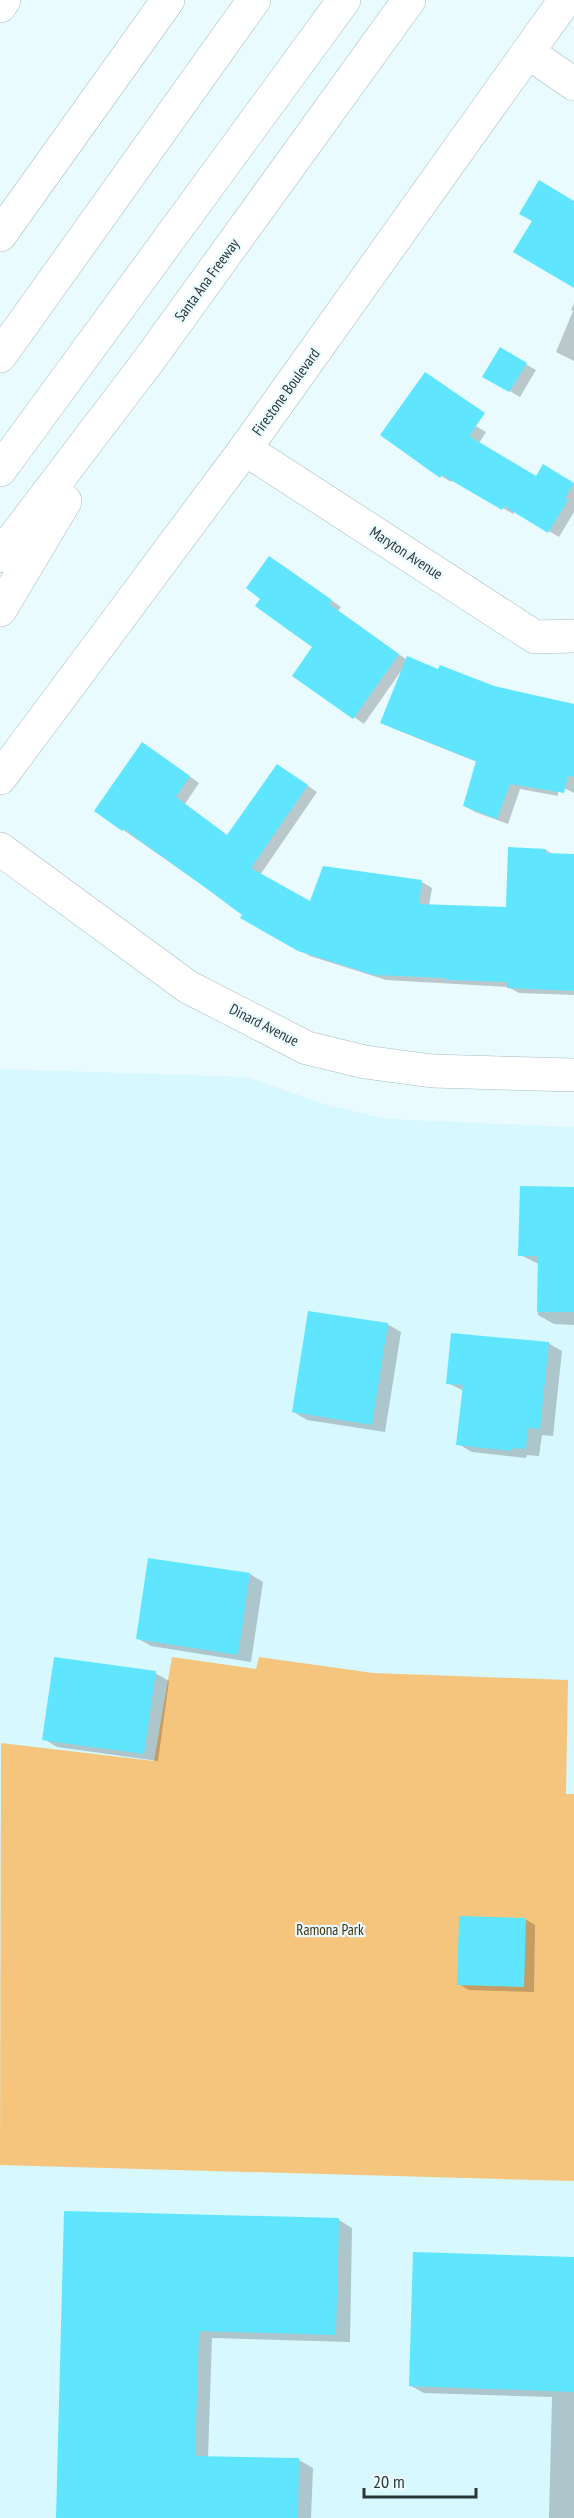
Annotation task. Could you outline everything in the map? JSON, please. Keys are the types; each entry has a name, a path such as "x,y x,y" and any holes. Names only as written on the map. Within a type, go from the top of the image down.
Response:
{"main road":[{"path":"0,6 4,0"},
{"path":"0,235 168,0"},
{"path":"0,356 254,0"},
{"path":"0,470 344,0"},
{"name":"Santa Ana Freeway","path":"0,556 149,360 410,0"},
{"name":"Firestone Boulevard","path":"0,778 245,449 565,0"},
{"path":"529,53 574,84"},
{"path":"0,610 149,360"},
{"name":"Maryton Avenue","path":"245,449 535,637 574,636"},
{"name":"Dinard Avenue","path":"0,849 188,987 307,1048 365,1062 432,1071 574,1075"}],"shaded area":[{"path":"0,1069 247,1077 327,1105 387,1119 574,1127 574,2518 0,2518"}],"green space":[{"name":"Ramona Park","path":"172,1657 256,1669 259,1657 373,1673 568,1680 566,1794 574,1794 574,2181 0,2165 1,1743 154,1761"}],"building":[{"path":"539,180 574,201 574,288 513,252 532,221 519,214"},
{"path":"500,347 527,363 509,392 482,377"},
{"path":"425,372 485,413 469,436 536,476 543,464 574,483 565,498 568,500 548,533 504,506 502,510 442,475 440,478 380,435"},
{"path":"269,556 332,600 329,604 399,654 353,719 292,676 312,647 255,606 260,599 246,588"},
{"path":"407,656 438,669 440,665 494,686 574,704 574,777 568,776 564,793 510,784 497,819 463,806 476,761 380,723"},
{"path":"142,742 190,776 176,797 227,835 277,764 308,785 251,868 310,901 323,866 422,880 419,904 506,907 508,847 546,849 546,853 574,854 574,991 507,988 507,982 374,975 298,951 240,918 242,915 210,891 124,829 122,831 94,811"},
{"path":"520,1186 574,1187 574,1312 537,1312 538,1256 518,1256"},
{"path":"308,1311 388,1323 372,1425 292,1412"},
{"path":"451,1333 549,1342 540,1429 528,1428 526,1449 513,1448 512,1451 456,1445 463,1385 446,1384"},
{"path":"148,1558 250,1573 238,1655 136,1639"},
{"path":"54,1657 156,1671 144,1754 42,1740"},
{"path":"459,1916 526,1918 524,1987 457,1985"},
{"path":"64,2211 339,2218 336,2335 199,2331 195,2456 299,2458 298,2518 56,2518"},
{"path":"413,2252 574,2257 574,2392 409,2386"}]}
